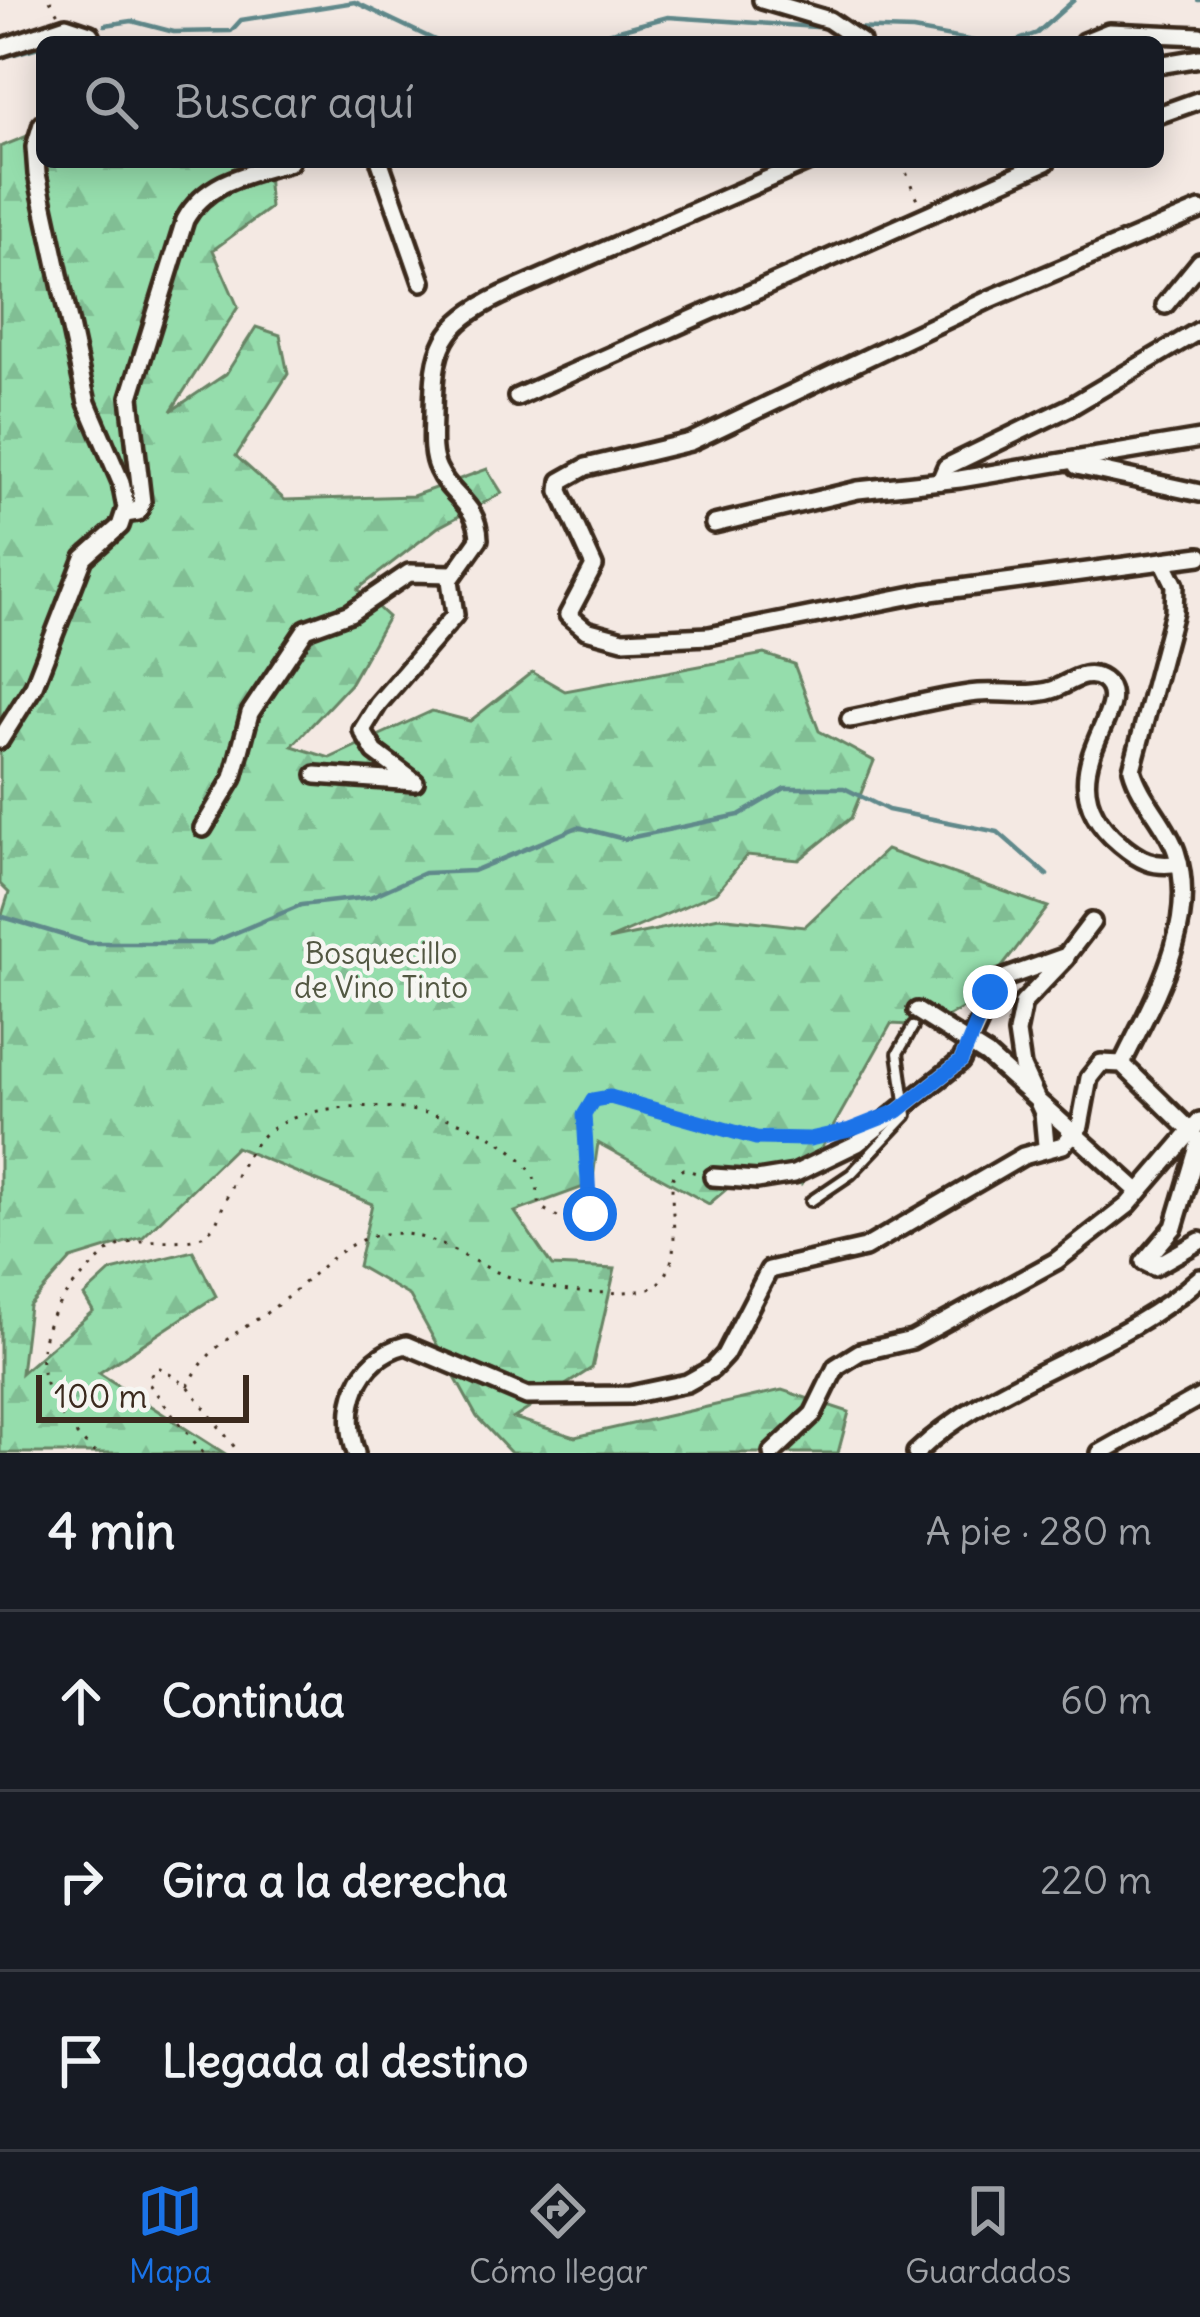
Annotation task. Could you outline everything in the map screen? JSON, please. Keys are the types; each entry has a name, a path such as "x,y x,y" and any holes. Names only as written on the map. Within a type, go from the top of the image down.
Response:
{"street":[{"path":"762,0 829,20 853,36"},
{"path":"0,48 66,26 88,36"},
{"path":"1099,36 1109,32 1200,36"},
{"path":"1164,64 1200,58"},
{"path":"1164,114 1200,100"},
{"path":"0,740 34,686 83,558 121,526 125,514 121,482 87,403 36,168"},
{"path":"125,514 138,512 142,502 130,397 185,220 198,200 220,184 271,168"},
{"path":"382,168 422,282"},
{"path":"316,775 414,784 413,778 375,752 362,730 378,704 455,615 449,586 452,574 479,539 474,512 444,479 434,457 434,373 449,330 467,313 502,295 793,168"},
{"path":"517,398 1033,168"},
{"path":"1200,210 990,298 690,442 586,467 561,481 560,491 594,566 568,615 586,630 623,640 762,630 923,592 1200,556"},
{"path":"1166,304 1200,262"},
{"path":"940,481 946,467 1070,407 1200,330"},
{"path":"714,524 858,490 1200,439"},
{"path":"1070,461 1200,494"},
{"path":"1122,1064 1172,950 1183,911 1179,863 1132,769 1176,600 1164,563"},
{"path":"203,828 233,778 250,713 305,629 350,613 409,573 452,574"},
{"path":"850,719 975,693 1046,691 1085,675 1098,677 1108,686 1112,703 1085,765 1085,797 1102,827 1139,860 1179,863"},
{"path":"1046,1145 1037,1101 1016,1048 1018,1021 1023,1003 1092,922"},
{"path":"713,1177 758,1180 794,1174 858,1143 961,1061 999,980 1066,956"},
{"path":"915,1019 970,1044 1139,1192"},
{"path":"356,1453 347,1414 365,1373 389,1349 422,1348 499,1388 527,1396 630,1395 687,1383 725,1355 769,1270 865,1248 1046,1145 1063,1145 1074,1134 1095,1067 1108,1061 1122,1064 1197,1130"},
{"path":"1197,1130 1196,1161 1174,1227 1144,1262 1154,1267 1200,1241"},
{"path":"772,1453 801,1428 836,1366 848,1358 912,1340 1055,1261 1139,1192 1197,1130"},
{"path":"916,1453 960,1419 1161,1310 1200,1278"},
{"path":"1100,1453 1200,1397"}],"lane":[{"path":"811,1202 865,1161 907,1115 898,1053 915,1019"}],"path":[{"path":"904,168 921,221"},
{"path":"95,1453 53,1406 42,1376 45,1334 59,1303 111,1250 204,1235 214,1225 256,1142 293,1117 355,1105 462,1118 523,1161 536,1179 540,1207 573,1226 588,1219 592,1209 584,1115 598,1098 756,1138 810,1139 850,1130"},
{"path":"188,1386 207,1352 270,1311 349,1247 379,1235 412,1235 500,1274 548,1288 594,1293 650,1289 664,1276 670,1257 673,1177 687,1169 713,1177"},
{"path":"203,1453 149,1384 149,1375 164,1369 188,1386 239,1453"}],"green space":[{"name":"Bosquecillo de Vino Tinto","path":"36,132 36,168 267,168 270,208 213,250 238,307 171,411 226,374 256,327 280,335 288,374 236,456 285,500 413,496 487,469 502,493 437,528 358,589 388,617 350,684 292,746 330,758 432,711 470,721 532,672 565,691 764,654 794,664 819,731 874,761 851,818 799,860 747,855 717,892 608,940 719,917 804,927 886,850 1048,907 976,1001 931,1026 891,1024 801,1184 749,1170 709,1204 598,1143 592,1184 515,1212 552,1266 615,1269 592,1368 514,1418 575,1437 782,1390 849,1412 838,1453 511,1453 477,1417 410,1296 358,1266 372,1204 236,1147 143,1237 71,1259 29,1306 21,1373 93,1311 84,1296 111,1271 193,1251 216,1296 99,1373 224,1453 0,1453 0,921 9,893 0,884 0,147"}],"waterway":[{"path":"1029,36 1074,0"},
{"path":"105,25 132,21 174,32 231,31 241,20 355,2 426,36"},
{"path":"597,36 668,17 831,28"},
{"path":"848,28 946,36"},
{"path":"0,58 36,48"},
{"path":"0,916 89,943 211,943 301,905 370,897 424,873 473,871 578,827 624,839 739,815 785,788 844,788 888,810 998,832 1047,875"}],"route":[{"path":"590,1214 584,1115 593,1100 610,1097 756,1138 810,1139 850,1130 891,1109 898,1111 961,1061 990,992"}]}
